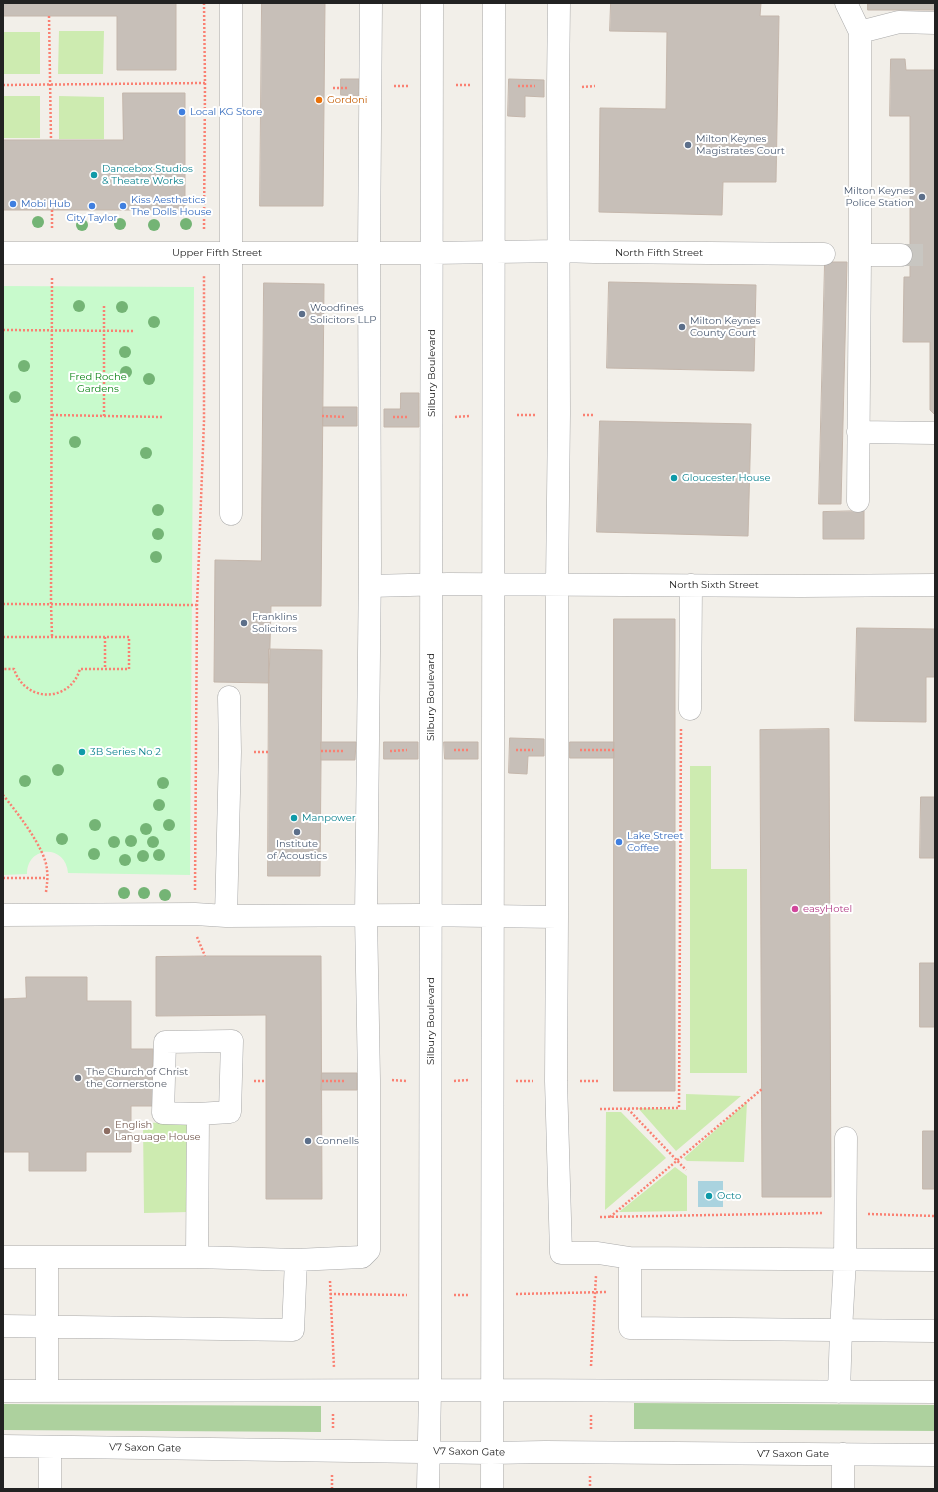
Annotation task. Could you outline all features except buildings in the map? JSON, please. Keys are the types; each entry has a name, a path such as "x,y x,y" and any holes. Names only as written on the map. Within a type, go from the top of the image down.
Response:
{"street":[{"path":"231,3 231,514"},
{"path":"3,1257 197,1257 296,1260 362,1257 369,1250 369,1080 366,916 370,586 369,253 371,3"},
{"name":"Silbury Boulevard","path":"428,1452 430,1391 431,1081 432,3"},
{"path":"492,1489 494,3"},
{"path":"560,3 558,87 559,414 557,584 556,1081 561,1253 598,1253 630,1258 935,1260"},
{"path":"846,3 860,32 858,501"},
{"path":"860,32 899,22 935,23"},
{"name":"North Fifth Street","path":"432,253 559,251 824,254"},
{"name":"Upper Fifth Street","path":"3,253 432,253"},
{"path":"860,255 901,255"},
{"path":"858,432 935,433"},
{"name":"North Sixth Street","path":"370,586 432,584 935,585"},
{"path":"690,709 691,585"},
{"path":"226,916 230,752 229,698"},
{"path":"3,915 195,914 226,916 431,915 557,917"},
{"path":"232,1041 230,1112 198,1114 163,1113 165,1042 232,1041"},
{"path":"197,1257 198,1114"},
{"path":"839,1392 845,1260 846,1138"},
{"path":"47,1258 47,1391"},
{"path":"630,1258 630,1328 935,1330"},
{"path":"3,1326 293,1330 296,1260"},
{"path":"3,1391 491,1390 935,1392"},
{"name":"V7 Saxon Gate","path":"3,1446 491,1453 545,1452 935,1455"},
{"path":"50,1447 50,1489"},
{"path":"428,1452 428,1489"},
{"path":"843,1454 843,1489"}],"path":[{"path":"195,914 198,605 204,421 204,3"},
{"path":"49,16 51,140"},
{"path":"3,86 205,83"},
{"path":"333,88 432,85 558,87 595,86"},
{"path":"52,210 52,636"},
{"path":"104,304 104,416"},
{"path":"3,330 135,331"},
{"path":"322,416 432,417 559,414 594,415"},
{"path":"52,415 162,417"},
{"path":"3,604 198,605"},
{"path":"105,636 105,669"},
{"path":"3,637 129,637 129,669 80,669 75,680 69,687 60,692 45,695 36,693 28,689 22,683 14,669 3,669"},
{"path":"600,1109 679,1108 681,710 690,709"},
{"path":"3,795 18,813 33,836 46,863 47,878 45,915"},
{"path":"3,878 47,878"},
{"path":"322,1081 600,1081"},
{"path":"609,1217 762,1089"},
{"path":"628,1108 686,1170"},
{"path":"600,1217 846,1213 935,1216"},
{"path":"591,1371 598,1253"},
{"path":"510,1294 595,1292"},
{"path":"334,1370 330,1294 410,1295"},
{"path":"451,1295 469,1295"},
{"path":"333,1409 333,1430"},
{"path":"591,1414 591,1437"},
{"path":"332,1470 332,1489"},
{"path":"590,1474 590,1489"}],"green space":[{"path":"59,31 104,31 103,74 58,74"},
{"path":"3,32 40,32 40,74 3,74"},
{"path":"3,96 40,96 40,138 3,138"},
{"path":"59,96 104,97 104,139 59,139"},
{"name":"Fred Roche Gardens","path":"3,286 194,287 190,875 68,873 66,864 61,857 54,853 47,852 39,853 33,858 29,864 27,874 3,875"},
{"path":"690,766 711,766 711,869 747,869 747,1073 690,1073"},
{"path":"686,1094 741,1096 676,1151 638,1108 686,1110"},
{"path":"747,1102 744,1162 687,1161 684,1158"},
{"path":"606,1112 621,1112 666,1158 605,1210"},
{"path":"189,1122 189,1212 144,1213 143,1123"},
{"path":"675,1167 687,1176 687,1211 619,1212"},
{"path":"634,1403 935,1405 935,1431 634,1429"},
{"path":"3,1404 321,1406 321,1432 3,1430"}],"water":[{"path":"698,1181 723,1181 723,1207 698,1207"}],"tunnel":[{"path":"901,255 935,255"}],"place":[{"name":"Gordoni","path":"319,100"},
{"name":"Local KG Store","path":"182,112"},
{"name":"Milton Keynes Magistrates Court","path":"688,145"},
{"name":"Dancebox Studios & Theatre Works","path":"94,175"},
{"name":"Milton Keynes Police Station","path":"922,197"},
{"name":"Mobi Hub","path":"13,204"},
{"name":"City Taylor","path":"92,206"},
{"name":"Kiss Aesthetics The Dolls House","path":"123,206"},
{"name":"Woodfines Solicitors LLP","path":"302,314"},
{"name":"Milton Keynes County Court","path":"682,327"},
{"name":"Gloucester House","path":"674,478"},
{"name":"Franklins Solicitors","path":"244,623"},
{"name":"3B Series No 2","path":"82,752"},
{"name":"Manpower","path":"294,818"},
{"name":"Institute of Acoustics","path":"297,832"},
{"name":"Lake Street Coffee","path":"619,842"},
{"name":"easyHotel","path":"795,909"},
{"name":"The Church of Christ the Cornerstone","path":"78,1078"},
{"name":"English Language House","path":"107,1131"},
{"name":"Connells","path":"308,1141"},
{"name":"Octo","path":"709,1196"}]}
